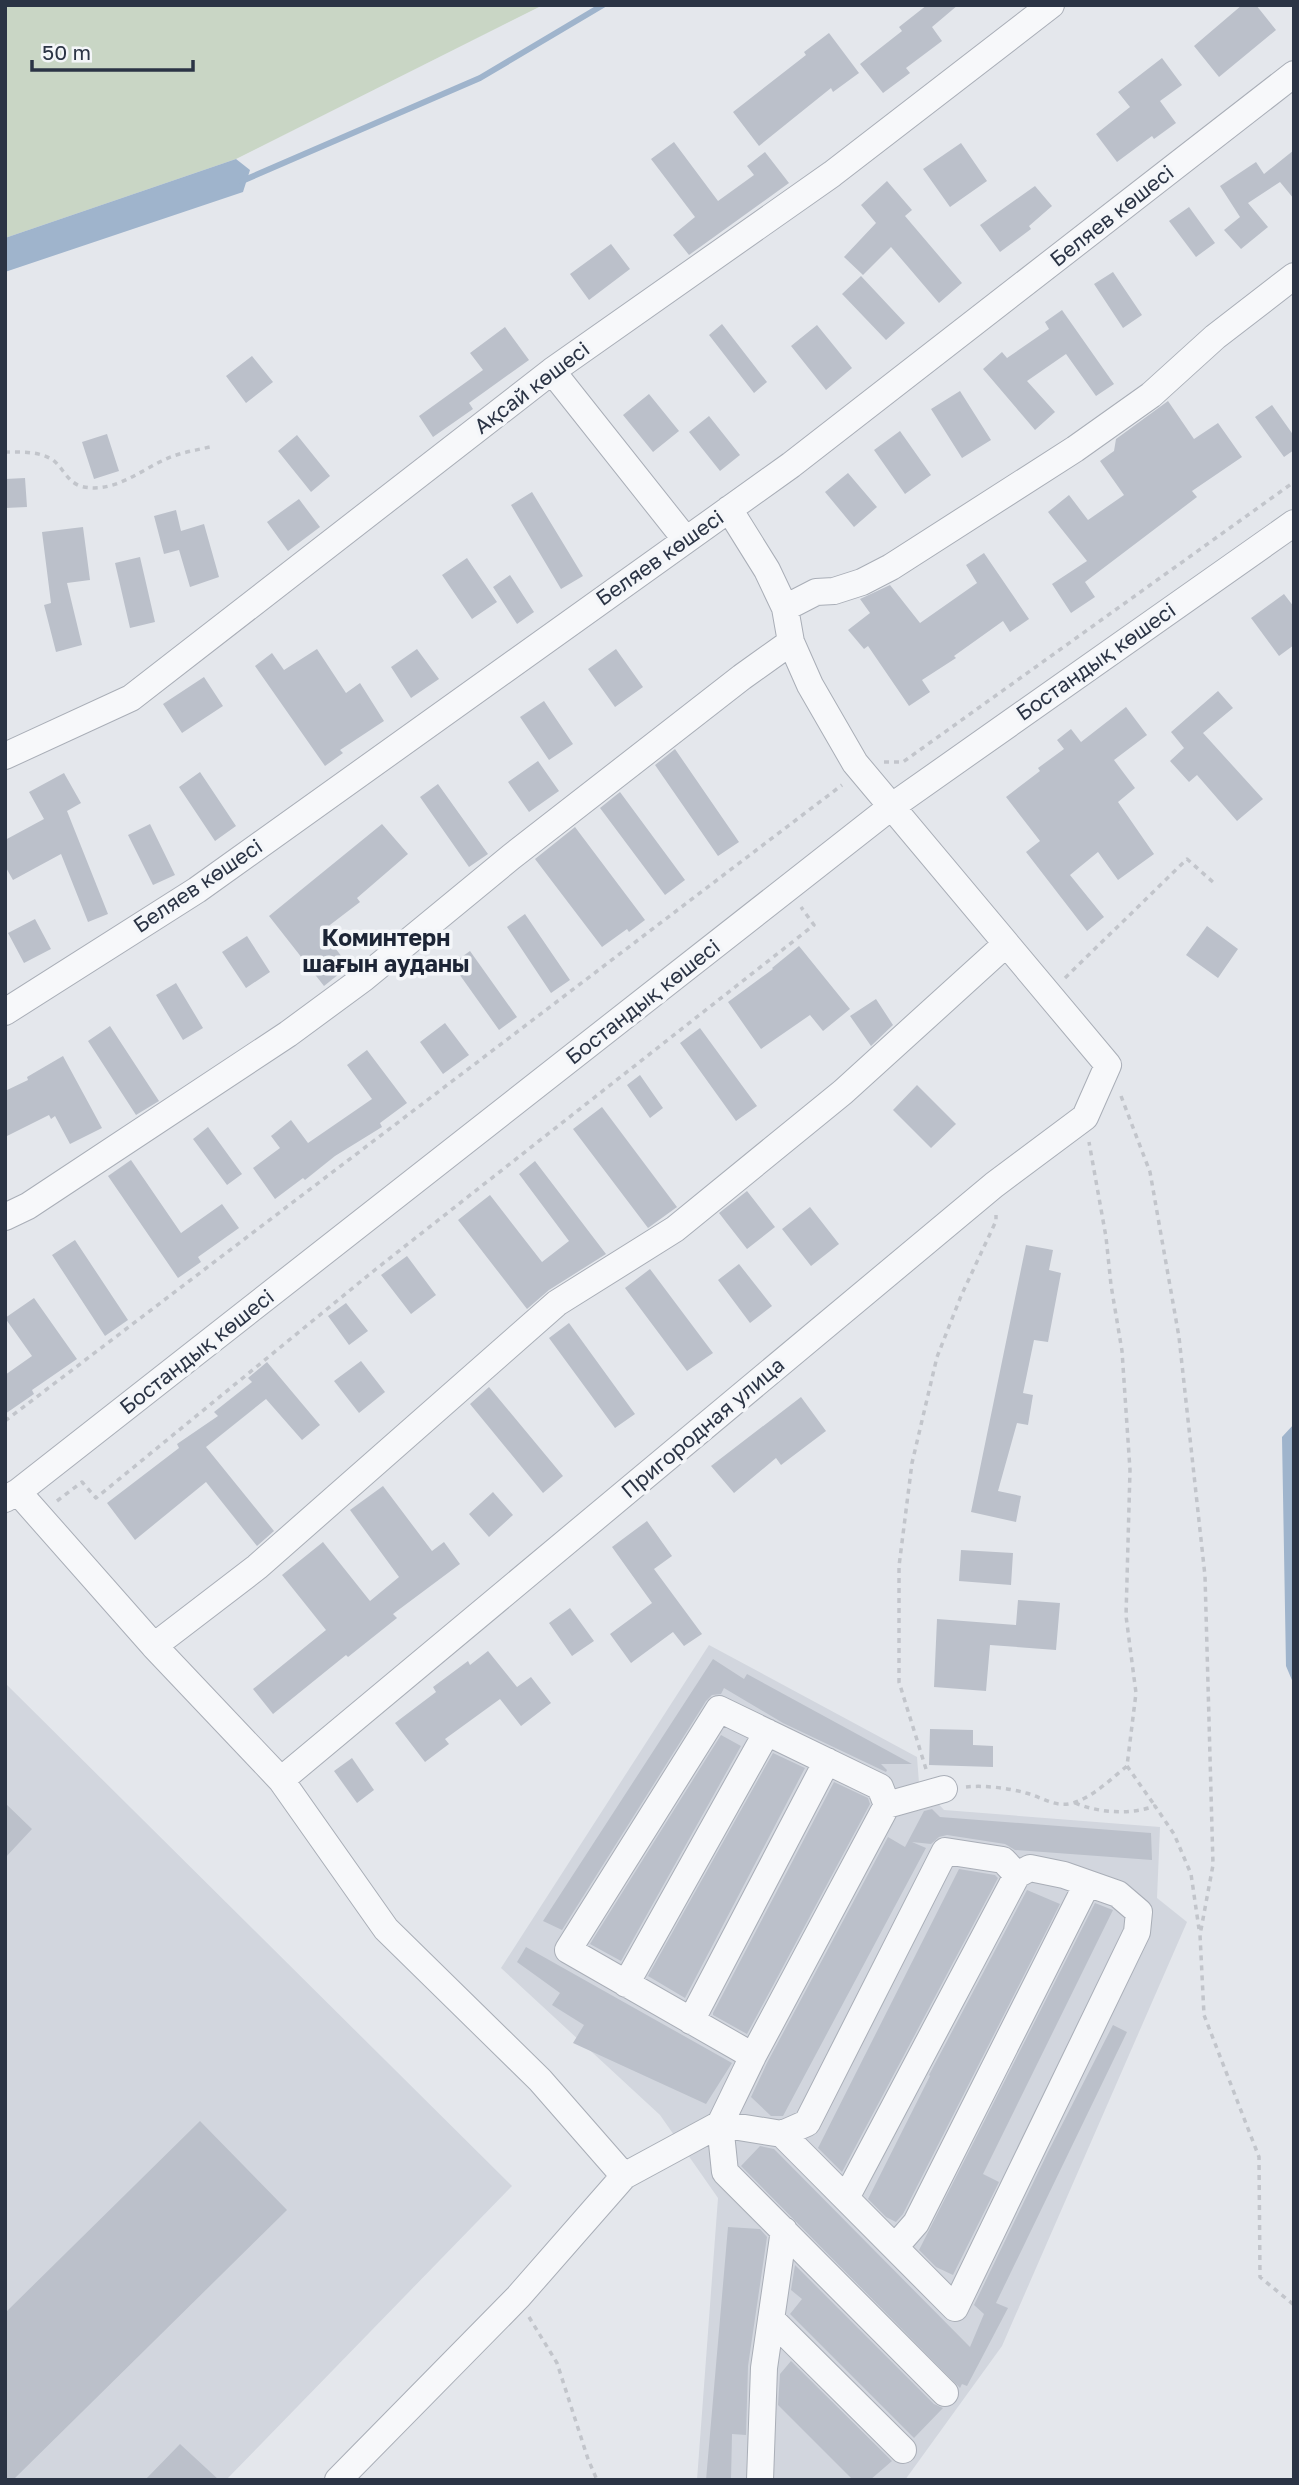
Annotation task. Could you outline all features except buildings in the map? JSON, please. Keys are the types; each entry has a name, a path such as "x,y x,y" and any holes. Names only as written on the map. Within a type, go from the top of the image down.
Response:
{"street":[{"name":"Ақсай көшесі","path":"5,756 131,698 552,371 832,174 1051,5"},
{"name":"Беляев көшесі","path":"5,1012 197,890 791,465 1294,74"},
{"path":"785,608 816,592 834,591 862,582 891,567 1076,449 1151,395 1215,337 1294,276"},
{"path":"552,371 686,540"},
{"path":"729,509 767,570 785,608 791,642 810,685 861,770 1108,1065"},
{"name":"Бостандық көшесі","path":"12,1496 891,807 1294,523"},
{"path":"5,1217 40,1198 288,1034 343,994 511,857 791,642"},
{"path":"154,1646 257,1567 557,1303 675,1229 843,1092 1006,944"},
{"name":"Пригородная улица","path":"281,1780 994,1185 1085,1117 1108,1065"},
{"path":"12,1496 38,1515 154,1646 281,1780 386,1929 540,2080 624,2176"},
{"path":"754,2056 568,1951 719,1709 880,1787 887,1805"},
{"path":"626,1984 767,1732"},
{"path":"691,2021 827,1761"},
{"path":"944,1789 887,1805 720,2124 725,2172 944,2393"},
{"path":"338,2480 518,2297 624,2176 720,2124 782,2134 807,2123 945,1851 1003,1860 1017,1875"},
{"path":"782,2134 846,2199 895,2247 955,2308 1137,1932 1139,1912 1118,1894 1064,1875 1030,1868 1017,1875 846,2199"},
{"path":"895,2247 916,2223 1087,1884"},
{"path":"760,2480 764,2368 784,2230"},
{"path":"771,2319 903,2450"}],"path":[{"path":"5,452 37,453 54,461 65,475 78,485 97,488 116,485 170,457 214,446"},
{"path":"5,1421 861,770 871,763 903,762 1294,482"},
{"path":"1049,995 1187,859 1214,883"},
{"path":"38,1515 82,1482 96,1498 376,1269 814,925 788,888"},
{"path":"1108,1065 1150,1172 1179,1337 1205,1576 1213,1865 1200,1935"},
{"path":"1085,1117 1106,1237 1124,1378 1130,1470 1126,1616 1136,1693 1127,1766 1174,1834 1191,1874 1200,1935 1204,2015 1259,2157 1261,2277 1294,2305"},
{"path":"994,1185 996,1221 961,1296 937,1357 912,1464 899,1566 900,1682 929,1778 944,1789 973,1786 1026,1793 1063,1805 1075,1803 1098,1790 1127,1766"},
{"path":"1075,1803 1091,1809 1117,1812 1145,1810 1155,1806"},
{"path":"518,2297 557,2363 597,2480"}],"shaded area":[{"path":"709,1645 917,1757 919,1783 944,1810 1160,1827 1157,1898 1187,1922 1002,2346 905,2480 697,2480 718,2198 660,2115 501,1968"},
{"path":"5,1683 512,2186 226,2480 5,2480"}],"green space":[{"path":"5,5 543,5 236,159 5,238"}],"water":[{"path":"236,159 250,170 243,192 5,272 5,238"},
{"path":"1294,1424 1294,1685 1286,1666 1282,1437"}],"waterway":[{"path":"242,181 480,78 603,5"}],"district":[{"name":"Коминтерн шағын ауданы","path":"386,951"}]}
